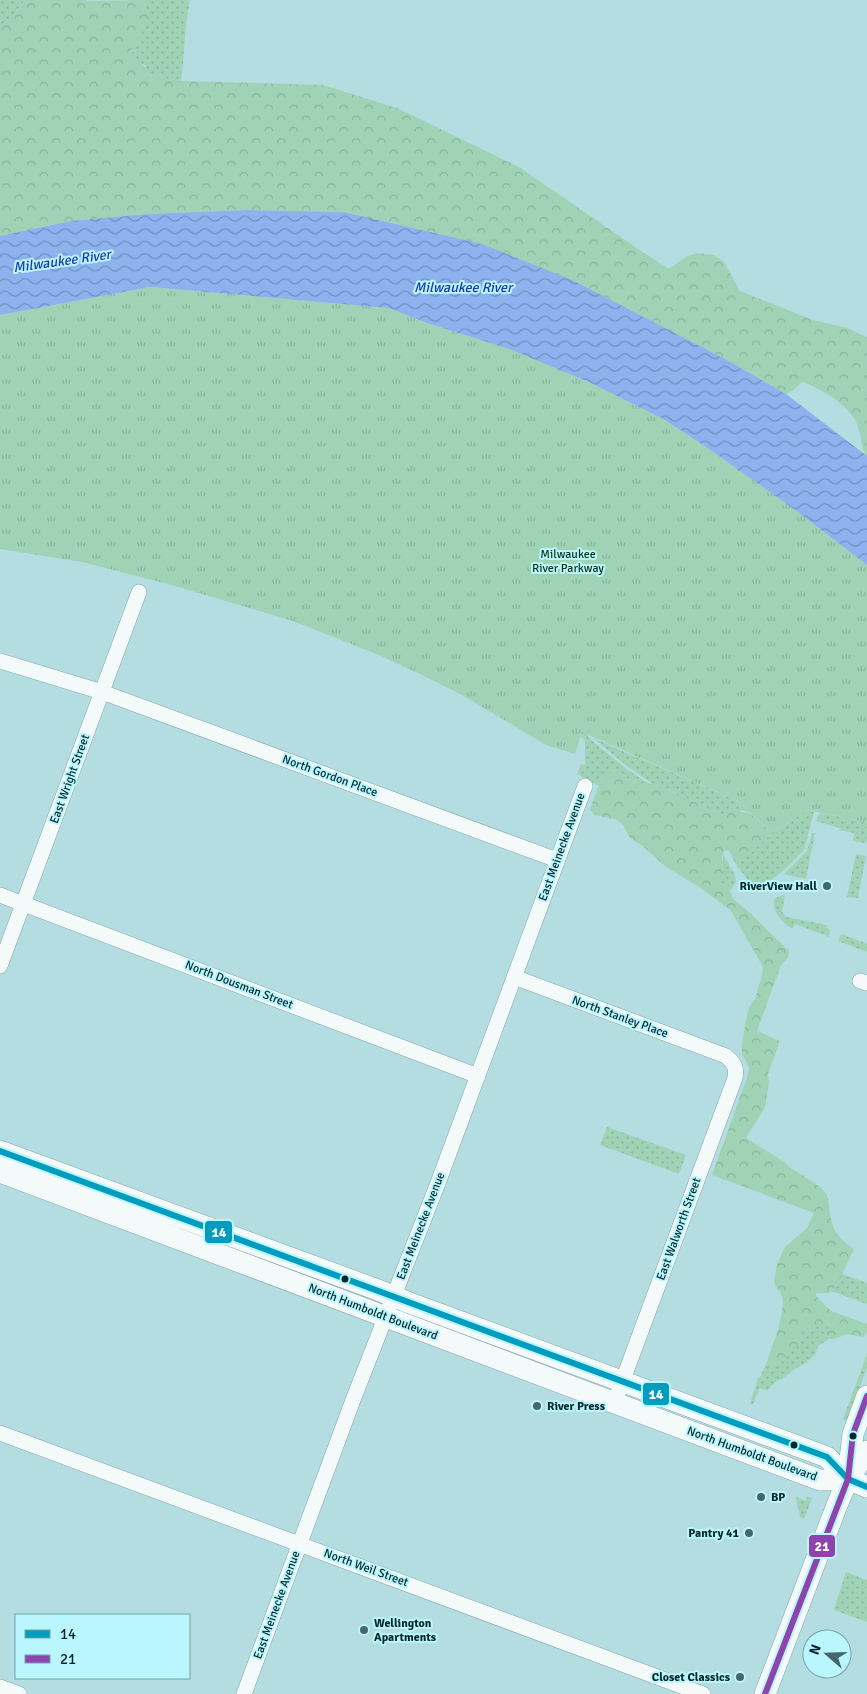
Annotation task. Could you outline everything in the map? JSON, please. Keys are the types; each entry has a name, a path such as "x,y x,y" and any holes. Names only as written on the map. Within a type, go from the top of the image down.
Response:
{"main road":[{"name":"North Humboldt Boulevard","path":"0,1150 827,1457 858,1483"},
{"name":"North Humboldt Boulevard","path":"0,1172 820,1480 858,1483"},
{"path":"858,1483 853,1434 867,1396"},
{"path":"765,1694 858,1483 867,1452"}],"street":[{"name":"East Wright Street","path":"0,966 139,592"},
{"name":"North Gordon Place","path":"0,661 102,692 558,860"},
{"name":"East Meinecke Avenue","path":"244,1694 299,1543 478,1076 585,786"},
{"name":"North Dousman Street","path":"0,895 478,1076"},
{"name":"North Stanley Place","path":"514,977 726,1056"},
{"name":"East Walworth Street","path":"614,1404 735,1078 736,1070 734,1063 726,1056"},
{"name":"North Weil Street","path":"0,1433 703,1694"},
{"path":"0,1687 19,1694"}],"green space":[{"path":"0,0 25,0 16,13 0,26"},
{"path":"25,0 143,0 148,15 136,45 132,49 132,55 133,58 145,67 148,75 181,81 323,85 397,108 519,167 669,269 686,257 697,253 714,255 724,262 740,291 813,320 847,328 867,337 867,456 856,421 850,412 831,396 816,388 802,382 786,394 727,360 343,212 247,210 147,214 71,221 0,236 0,26 16,13"},
{"path":"143,0 190,0 181,81 148,75 145,65 136,61 132,56 133,49 148,15"},
{"name":"Milwaukee River Parkway","path":"150,287 388,308 427,323 514,350 591,383 665,420 795,510 867,565 867,822 807,810 772,833 738,801 582,732 575,754 546,745 464,696 422,675 379,655 290,620 168,584 82,562 0,549 0,315"},
{"path":"543,712 587,734 589,738 625,768 649,784 637,783 612,770 602,777 599,786 577,774 581,764 585,765 585,740"},
{"path":"593,738 738,801 751,814 742,810 727,815 720,814 658,784 653,784 627,766"},
{"path":"612,770 637,783 658,784 720,814 727,815 735,810 751,814 772,833 737,866 729,851 725,850 722,856 722,877 718,880 729,887 733,899 784,947 789,949 788,958 781,965 757,1031 780,1041 768,1074 769,1083 765,1107 746,1138 814,1182 825,1192 836,1233 854,1249 838,1283 829,1293 816,1293 816,1296 831,1311 867,1324 867,1332 863,1337 847,1334 829,1339 826,1333 830,1329 828,1327 811,1327 805,1329 798,1345 777,1364 769,1363 768,1359 778,1328 783,1303 782,1296 774,1282 777,1264 785,1247 807,1228 814,1213 712,1175 748,1075 749,1067 742,1054 742,1044 749,1007 755,999 763,967 731,911 702,889 665,866 644,847 630,838 623,825 617,820 594,815 590,809 602,777"},
{"path":"807,810 814,812 804,850 784,870 757,891 737,866 772,833"},
{"path":"820,813 867,822 867,840 865,843 853,841 854,833 839,830 840,828 816,821"},
{"path":"812,833 815,833 806,879 784,874 807,851"},
{"path":"723,854 735,875 736,882 731,890 717,881 722,877"},
{"path":"856,854 866,856 858,898 847,897"},
{"path":"785,894 782,912 786,917 827,925 826,928 830,929 829,937 795,924 792,929 781,920 776,913 774,899"},
{"path":"841,934 867,944 867,952 838,941"},
{"path":"607,1127 686,1155 679,1174 600,1145"},
{"path":"842,1274 867,1283 867,1304 831,1291 838,1283"},
{"path":"823,1326 830,1328 826,1336 829,1339 818,1346 815,1355 775,1382 767,1391 760,1388 753,1404 750,1404 758,1378 761,1376 768,1359 770,1363 777,1364 800,1341 805,1329"},
{"path":"867,1354 867,1368 847,1421 843,1419"},
{"path":"796,1497 806,1501 807,1497 812,1498 804,1519 800,1517"},
{"path":"846,1572 867,1580 867,1622 834,1610"}],"water":[{"name":"Milwaukee River","path":"247,210 343,212 482,244 572,280 727,360 786,394 867,456 867,565 795,510 665,420 591,383 512,350 427,323 388,308 150,287 0,315 0,236 71,221 147,214"}],"transit line":[{"name":"14","path":"0,1151 827,1457 848,1479 867,1487"},
{"name":"21","path":"765,1694 848,1479 853,1434 867,1396"}],"place":[{"name":"RiverView Hall","path":"827,886"},
{"name":"River Press","path":"537,1406"},
{"name":"BP","path":"761,1497"},
{"name":"Pantry 41","path":"749,1533"},
{"name":"Wellington Apartments","path":"364,1630"},
{"name":"Closet Classics","path":"740,1677"}]}
